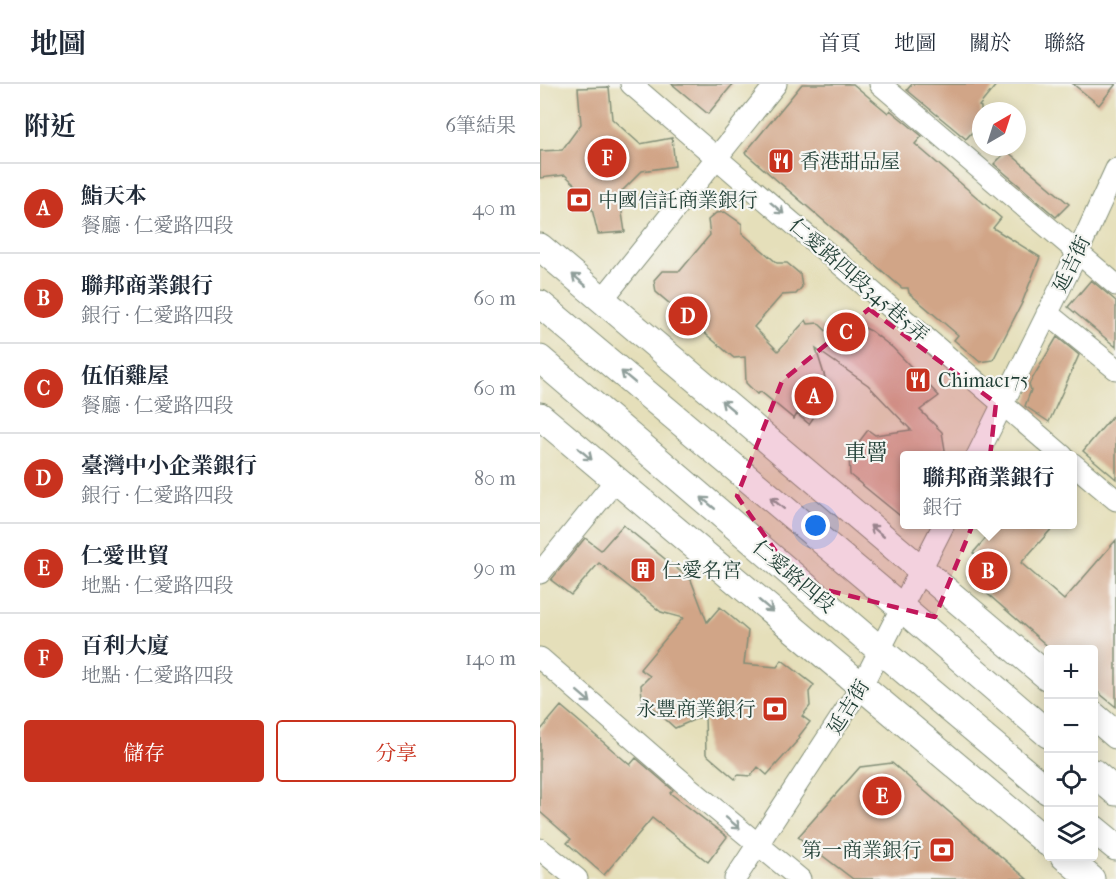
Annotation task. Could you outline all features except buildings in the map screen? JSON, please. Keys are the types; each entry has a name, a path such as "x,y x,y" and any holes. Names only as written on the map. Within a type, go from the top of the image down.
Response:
{"main road":[{"path":"540,247 1044,674"},
{"path":"540,304 902,608 1044,731"},
{"name":"仁愛路四段","path":"540,360 1044,788"},
{"name":"仁愛路四段","path":"540,416 1044,840"},
{"path":"1098,719 1116,735"},
{"path":"1098,776 1116,792"},
{"path":"1098,832 1116,848"},
{"path":"1070,861 1091,879"}],"street":[{"name":"仁愛路四段345巷5弄","path":"631,84 1057,451"},
{"path":"602,300 776,84"},
{"path":"880,84 1116,285"},
{"name":"延吉街","path":"979,451 1078,252 1116,169"},
{"path":"1047,313 1116,369"},
{"path":"1077,467 1116,500"},
{"path":"540,573 616,480"},
{"name":"延吉街","path":"735,879 861,687 942,529"},
{"path":"540,658 684,784 800,879"},
{"path":"540,849 577,879"}],"highlighted area":[{"path":"869,309 996,403 986,492 935,617 798,583 737,496 782,381"}],"place":[{"name":"百利大廈","path":"607,158"},
{"name":"香港甜品屋","path":"781,161"},
{"name":"中國信託商業銀行","path":"579,200"},
{"name":"臺灣中小企業銀行","path":"688,316"},
{"name":"伍佰雞屋","path":"846,332"},
{"name":"Chimac175","path":"918,380"},
{"name":"鮨天本","path":"814,396"},
{"name":"仁愛名宮","path":"643,570"},
{"name":"聯邦商業銀行","path":"988,571"},
{"name":"永豐商業銀行","path":"775,709"},
{"name":"仁愛世貿","path":"882,796"},
{"name":"第一商業銀行","path":"942,850"}],"district":[{"name":"車罾","path":"866,452"}]}
